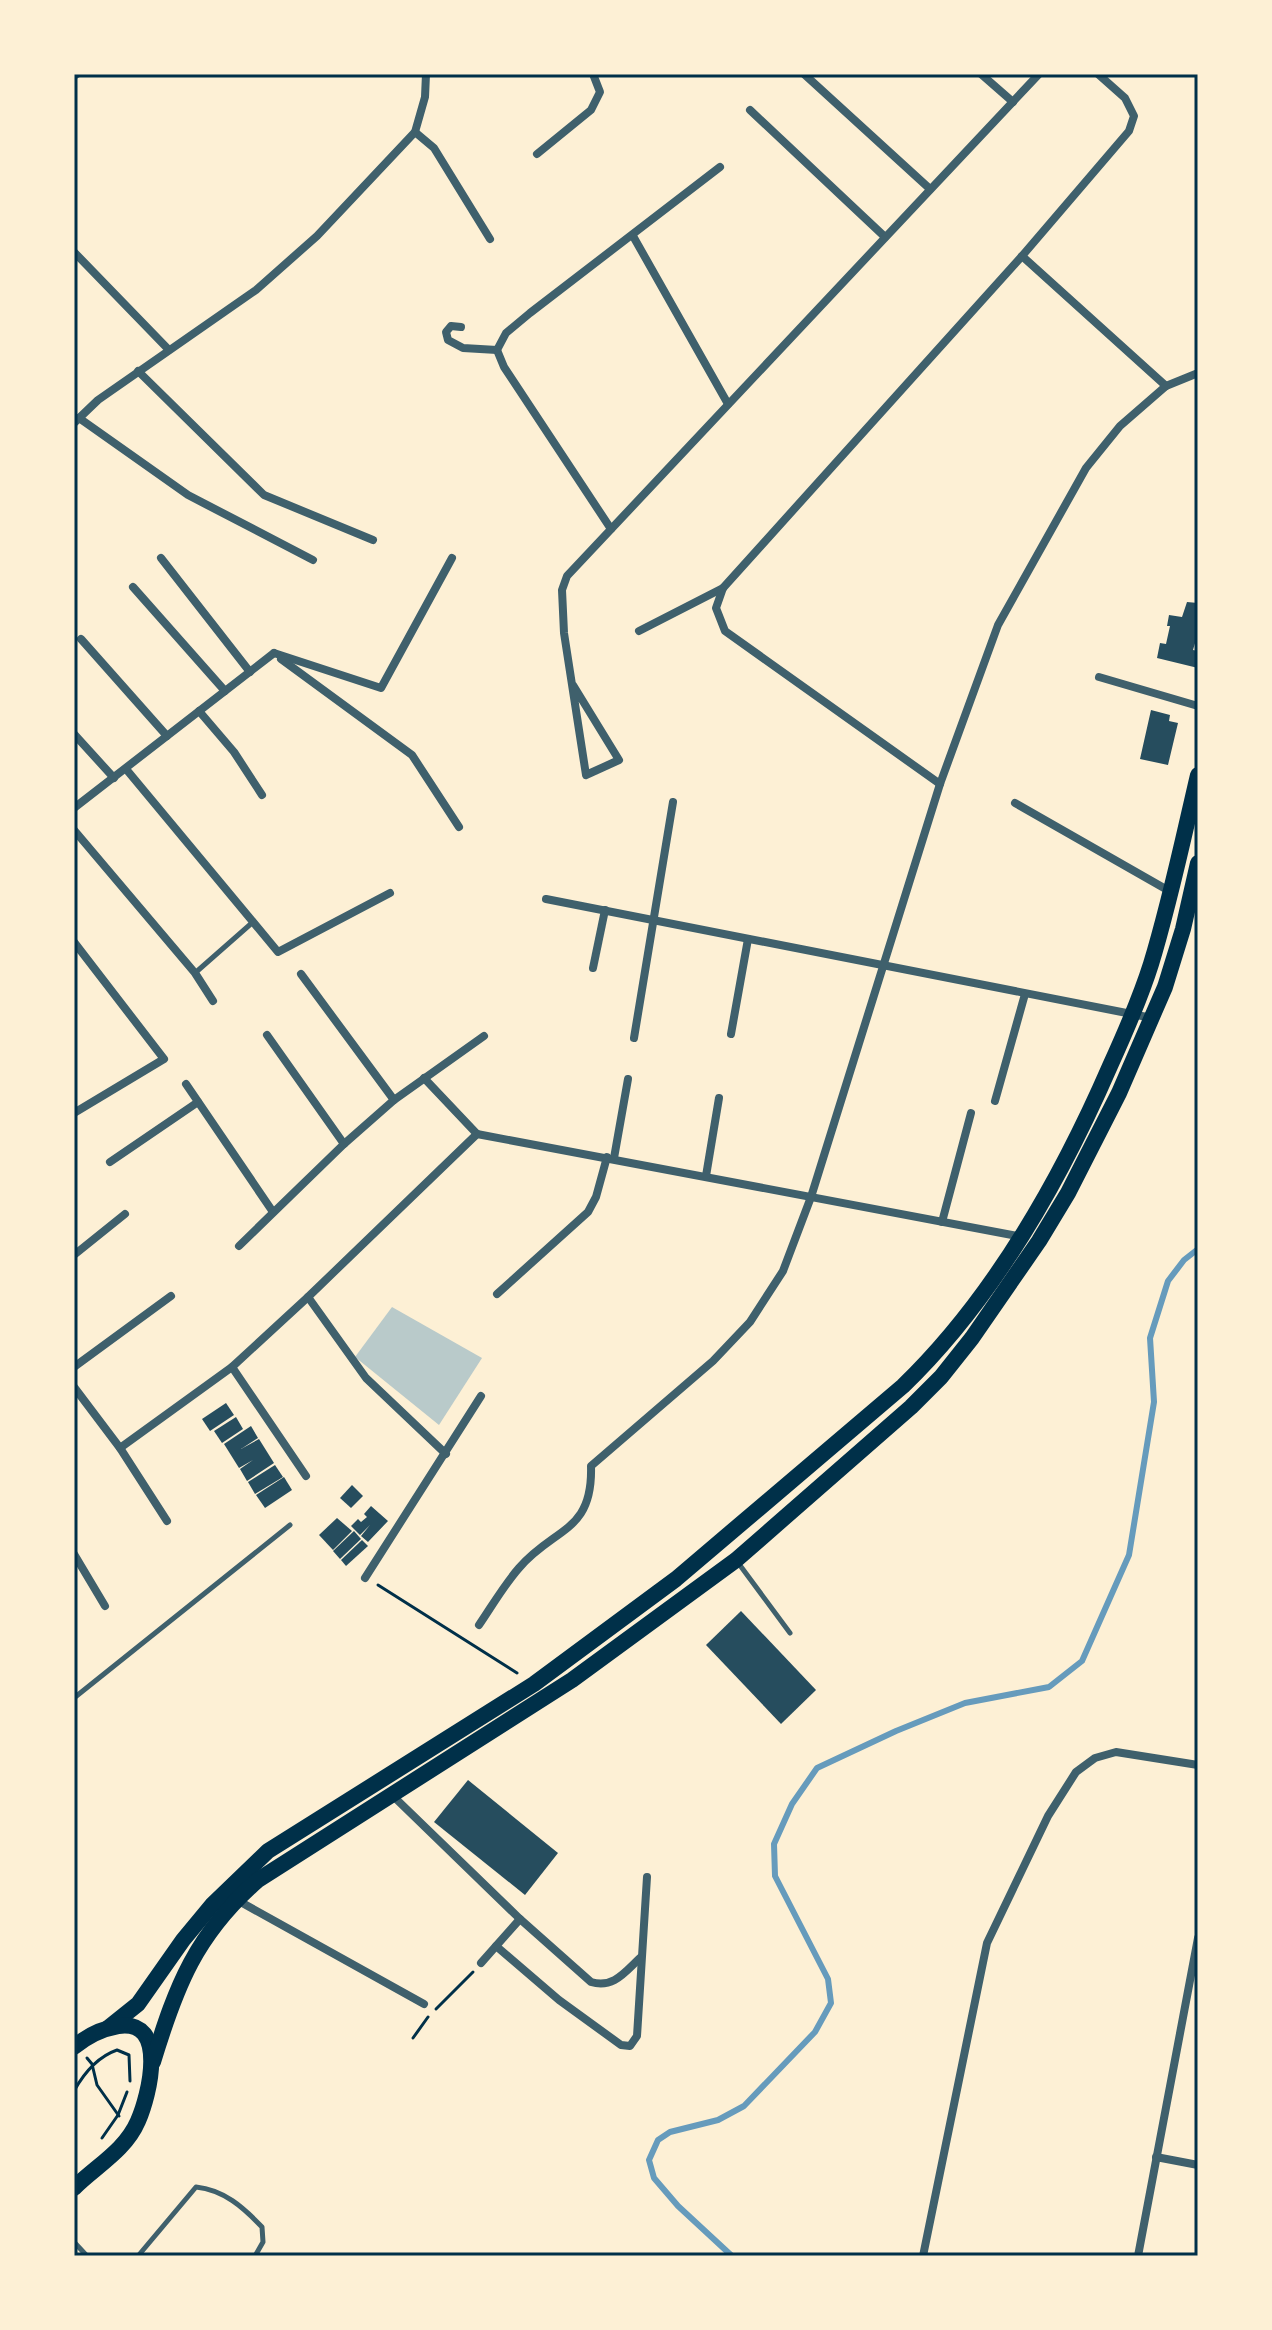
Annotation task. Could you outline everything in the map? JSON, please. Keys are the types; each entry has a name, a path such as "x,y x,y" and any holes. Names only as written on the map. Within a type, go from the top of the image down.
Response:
{"main road":[{"path":"108,2028 138,2004 212,1905 268,1851 534,1684 676,1579 903,1386 950,1334 1020,1237 1063,1167 1133,1015 1171,893 1198,775"},
{"path":"77,2182 114,2156 135,2128 150,2092 153,2062 179,1983 208,1935 236,1900 270,1870 572,1680 736,1560 911,1407 941,1377 1039,1241 1068,1193 1119,1093 1178,948 1198,863"},
{"path":"75,2046 108,2028 124,2025 137,2028 148,2041 153,2062"}],"street":[{"path":"313,560 188,495 77,421 98,400 256,290 307,245 415,132 425,97 426,74"},
{"path":"537,154 591,110 600,92 593,74"},
{"path":"804,74 930,189"},
{"path":"981,74 1013,102"},
{"path":"573,685 619,760 586,775 567,659 562,590 567,576 1039,74"},
{"path":"639,631 723,588 1022,256 1129,131 1134,116 1125,98 1098,74"},
{"path":"750,110 885,237"},
{"path":"415,132 434,148 490,239"},
{"path":"497,350 506,333 720,167"},
{"path":"633,236 728,404"},
{"path":"74,252 169,350"},
{"path":"1022,256 1166,386"},
{"path":"461,327 451,326 446,332 448,340 463,348 497,350"},
{"path":"497,350 504,367 611,529"},
{"path":"138,371 264,495 373,540"},
{"path":"479,1625 519,1567 581,1515 590,1498 591,1466 713,1361 750,1322 783,1271 811,1197 940,784 998,625 1086,468 1120,426 1166,386 1198,373"},
{"path":"161,558 250,672"},
{"path":"274,653 381,688 452,558"},
{"path":"133,587 225,691"},
{"path":"723,588 716,608 725,631 940,784"},
{"path":"81,639 167,736"},
{"path":"74,808 274,653"},
{"path":"274,653 412,755 459,827"},
{"path":"1099,677 1198,706"},
{"path":"199,711 234,752 262,795"},
{"path":"74,734 114,778"},
{"path":"126,769 278,952 390,893"},
{"path":"634,1038 673,802"},
{"path":"1015,803 1171,893"},
{"path":"74,830 195,973 213,1001"},
{"path":"546,899 1152,1018"},
{"path":"593,968 605,910"},
{"path":"731,1034 748,939"},
{"path":"74,942 164,1059 74,1113"},
{"path":"301,974 394,1100"},
{"path":"995,1101 1025,994"},
{"path":"267,1035 344,1144"},
{"path":"239,1246 394,1100 484,1036"},
{"path":"424,1078 477,1134 1039,1241"},
{"path":"497,1294 588,1212 610,1158 628,1079"},
{"path":"186,1084 273,1212"},
{"path":"706,1176 719,1098"},
{"path":"110,1162 198,1102"},
{"path":"942,1222 971,1113"},
{"path":"120,1448 232,1367 477,1134"},
{"path":"74,1255 125,1214"},
{"path":"74,1367 171,1296"},
{"path":"308,1297 366,1378 446,1454"},
{"path":"232,1367 306,1476"},
{"path":"74,1387 120,1448 167,1521"},
{"path":"365,1578 481,1396"},
{"path":"74,1554 105,1606"},
{"path":"923,2256 987,1943 1048,1816 1076,1772 1095,1758 1116,1752 1198,1765"},
{"path":"391,1794 520,1919 594,1984 612,1983 640,1958"},
{"path":"496,1946 559,2000 621,2045 630,2046 637,2036 647,1877"},
{"path":"236,1900 424,2004"},
{"path":"481,1963 520,1919"},
{"path":"1138,2256 1198,1938"},
{"path":"1156,2157 1198,2165"}],"lane":[{"path":"195,973 253,922"},
{"path":"74,1698 290,1525"},
{"path":"736,1560 790,1633"},
{"path":"138,2256 196,2187 213,2189 228,2198 262,2227 263,2242 255,2256"},
{"path":"74,2242 87,2256"}],"path":[{"path":"365,1578 534,1684"},
{"path":"413,2038 429,2016 481,1963"},
{"path":"75,2046 92,2064 97,2085 118,2115 135,2128"},
{"path":"74,2091 92,2064 106,2053 117,2050 129,2055 131,2072 128,2089 118,2115 99,2141"}],"shaded area":[{"path":"392,1307 482,1358 439,1425 355,1357"}],"building":[{"path":"1187,602 1198,603 1198,633 1193,650 1198,651 1198,668 1157,658 1160,643 1166,644 1169,615 1182,617"},
{"path":"1151,710 1170,715 1169,721 1178,723 1168,765 1140,759"},
{"path":"226,1403 234,1415 210,1431 202,1419"},
{"path":"236,1417 243,1429 222,1443 214,1431"},
{"path":"251,1426 258,1438 241,1449 259,1439 274,1463 247,1481 240,1469 253,1460 239,1468 224,1444"},
{"path":"275,1465 283,1477 255,1494 248,1482"},
{"path":"284,1477 292,1490 265,1508 256,1495"},
{"path":"352,1485 363,1496 351,1508 340,1498"},
{"path":"371,1506 388,1521 368,1542 361,1536 370,1525 360,1535 351,1526 358,1519 361,1522 367,1517 364,1514"},
{"path":"337,1518 352,1531 333,1550 319,1535"},
{"path":"354,1531 361,1539 340,1559 333,1551"},
{"path":"362,1540 368,1546 346,1566 341,1560"},
{"path":"741,1611 816,1690 781,1724 706,1645"},
{"path":"468,1780 558,1853 525,1895 434,1822"}],"waterway":[{"path":"732,2256 678,2206 654,2178 649,2160 658,2140 670,2132 718,2120 744,2106 815,2032 831,2003 828,1979 775,1876 774,1844 792,1804 817,1768 965,1703 1049,1687 1082,1661 1129,1555 1154,1402 1150,1338 1168,1281 1184,1260 1198,1249"}]}
